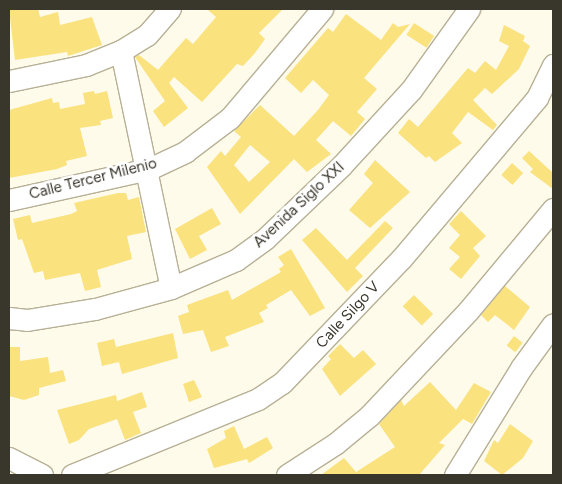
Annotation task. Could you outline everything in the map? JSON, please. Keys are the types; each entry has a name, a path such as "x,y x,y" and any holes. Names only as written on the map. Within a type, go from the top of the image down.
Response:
{"street":[{"path":"9,81 86,65 121,51 147,35 170,9"},
{"name":"Calle Tercer Milenio","path":"9,200 149,169 185,152 230,118 322,9"},
{"name":"Avenida Siglo XXI","path":"9,318 27,320 95,309 171,288 236,260 266,238 342,165 411,90 469,9"},
{"path":"121,51 149,169 171,288"},
{"name":"Calle Silgo V","path":"72,475 258,399 282,383 400,259 537,98 553,65"},
{"path":"288,475 335,444 369,416 468,311 553,209"},
{"path":"456,475 521,368 553,324"},
{"path":"9,458 42,475"}],"building":[{"path":"9,9 38,9 40,17 58,12 60,25 92,17 102,45 68,56 67,52 15,60"},
{"path":"207,9 283,9 259,33 265,39 255,53 243,66 237,64 202,102 174,77 169,83 188,108 164,127 153,111 165,101 135,57 139,55 158,70 186,38 193,44 216,17"},
{"path":"346,14 381,40 393,23 398,27 410,24 364,78 377,89 357,112 365,119 351,136 333,121 316,140 331,154 307,172 294,159 240,214 207,167 221,151 225,156 241,137 234,131 260,105 294,136 329,95 313,80 301,93 285,78 328,28 333,32","holes":["250,145 270,162 249,182 234,165"]},
{"path":"414,23 434,36 427,48 406,35"},
{"path":"504,25 525,36 523,41 530,46 519,69 492,94 485,88 473,100 497,125 493,130 468,112 452,133 462,143 435,162 429,156 426,158 398,133 409,119 418,127 468,68 475,73 485,61 496,70 509,46 499,41"},
{"path":"94,91 95,94 107,91 113,118 100,121 101,125 80,128 87,156 66,161 67,165 57,169 9,178 9,110 52,98 53,103 59,102 60,109 85,104 83,93"},
{"path":"529,151 553,173 553,189 530,172 533,169 522,158"},
{"path":"375,160 410,192 370,228 349,210 373,183 364,174"},
{"path":"512,163 523,173 512,185 501,175"},
{"path":"118,193 126,193 128,200 139,197 146,232 127,236 132,259 97,270 101,287 85,291 80,273 45,280 43,271 34,273 22,239 18,240 13,219 30,215 32,223 71,214 77,211 74,203"},
{"path":"212,208 221,224 199,236 207,250 190,259 175,229"},
{"path":"461,211 486,236 473,248 480,256 461,279 449,269 460,257 449,248 460,235 449,224"},
{"path":"385,221 393,228 355,268 363,276 347,292 302,240 316,228 347,260"},
{"path":"291,249 325,308 310,316 291,290 266,305 268,308 259,313 264,322 225,337 229,346 211,352 203,330 183,334 178,316 189,312 187,305 228,290 232,300 281,272 279,269 284,265 278,257"},
{"path":"505,286 530,307 514,330 495,315 488,322 481,315"},
{"path":"414,295 433,314 422,325 403,306"},
{"path":"173,333 178,358 122,374 119,362 102,366 97,343 114,339 116,347"},
{"path":"514,336 523,343 515,352 507,345"},
{"path":"340,344 354,358 363,350 376,364 340,396 322,369 331,359 328,356"},
{"path":"9,347 20,347 20,361 48,357 50,373 63,370 66,381 39,388 39,395 24,400 9,396"},
{"path":"194,380 202,397 189,402 183,384"},
{"path":"430,382 456,410 474,383 491,392 472,424 463,419 439,443 445,445 419,475 321,475 344,458 356,472 395,447 379,424 401,400 404,406"},
{"path":"142,392 147,407 133,412 141,433 125,440 117,419 89,429 79,440 69,444 57,410 116,395 117,401"},
{"path":"510,424 533,441 523,458 502,475 484,461 494,440 498,443"},
{"path":"234,426 244,449 267,437 273,448 249,463 247,459 214,468 207,449 226,438 224,431"}]}
